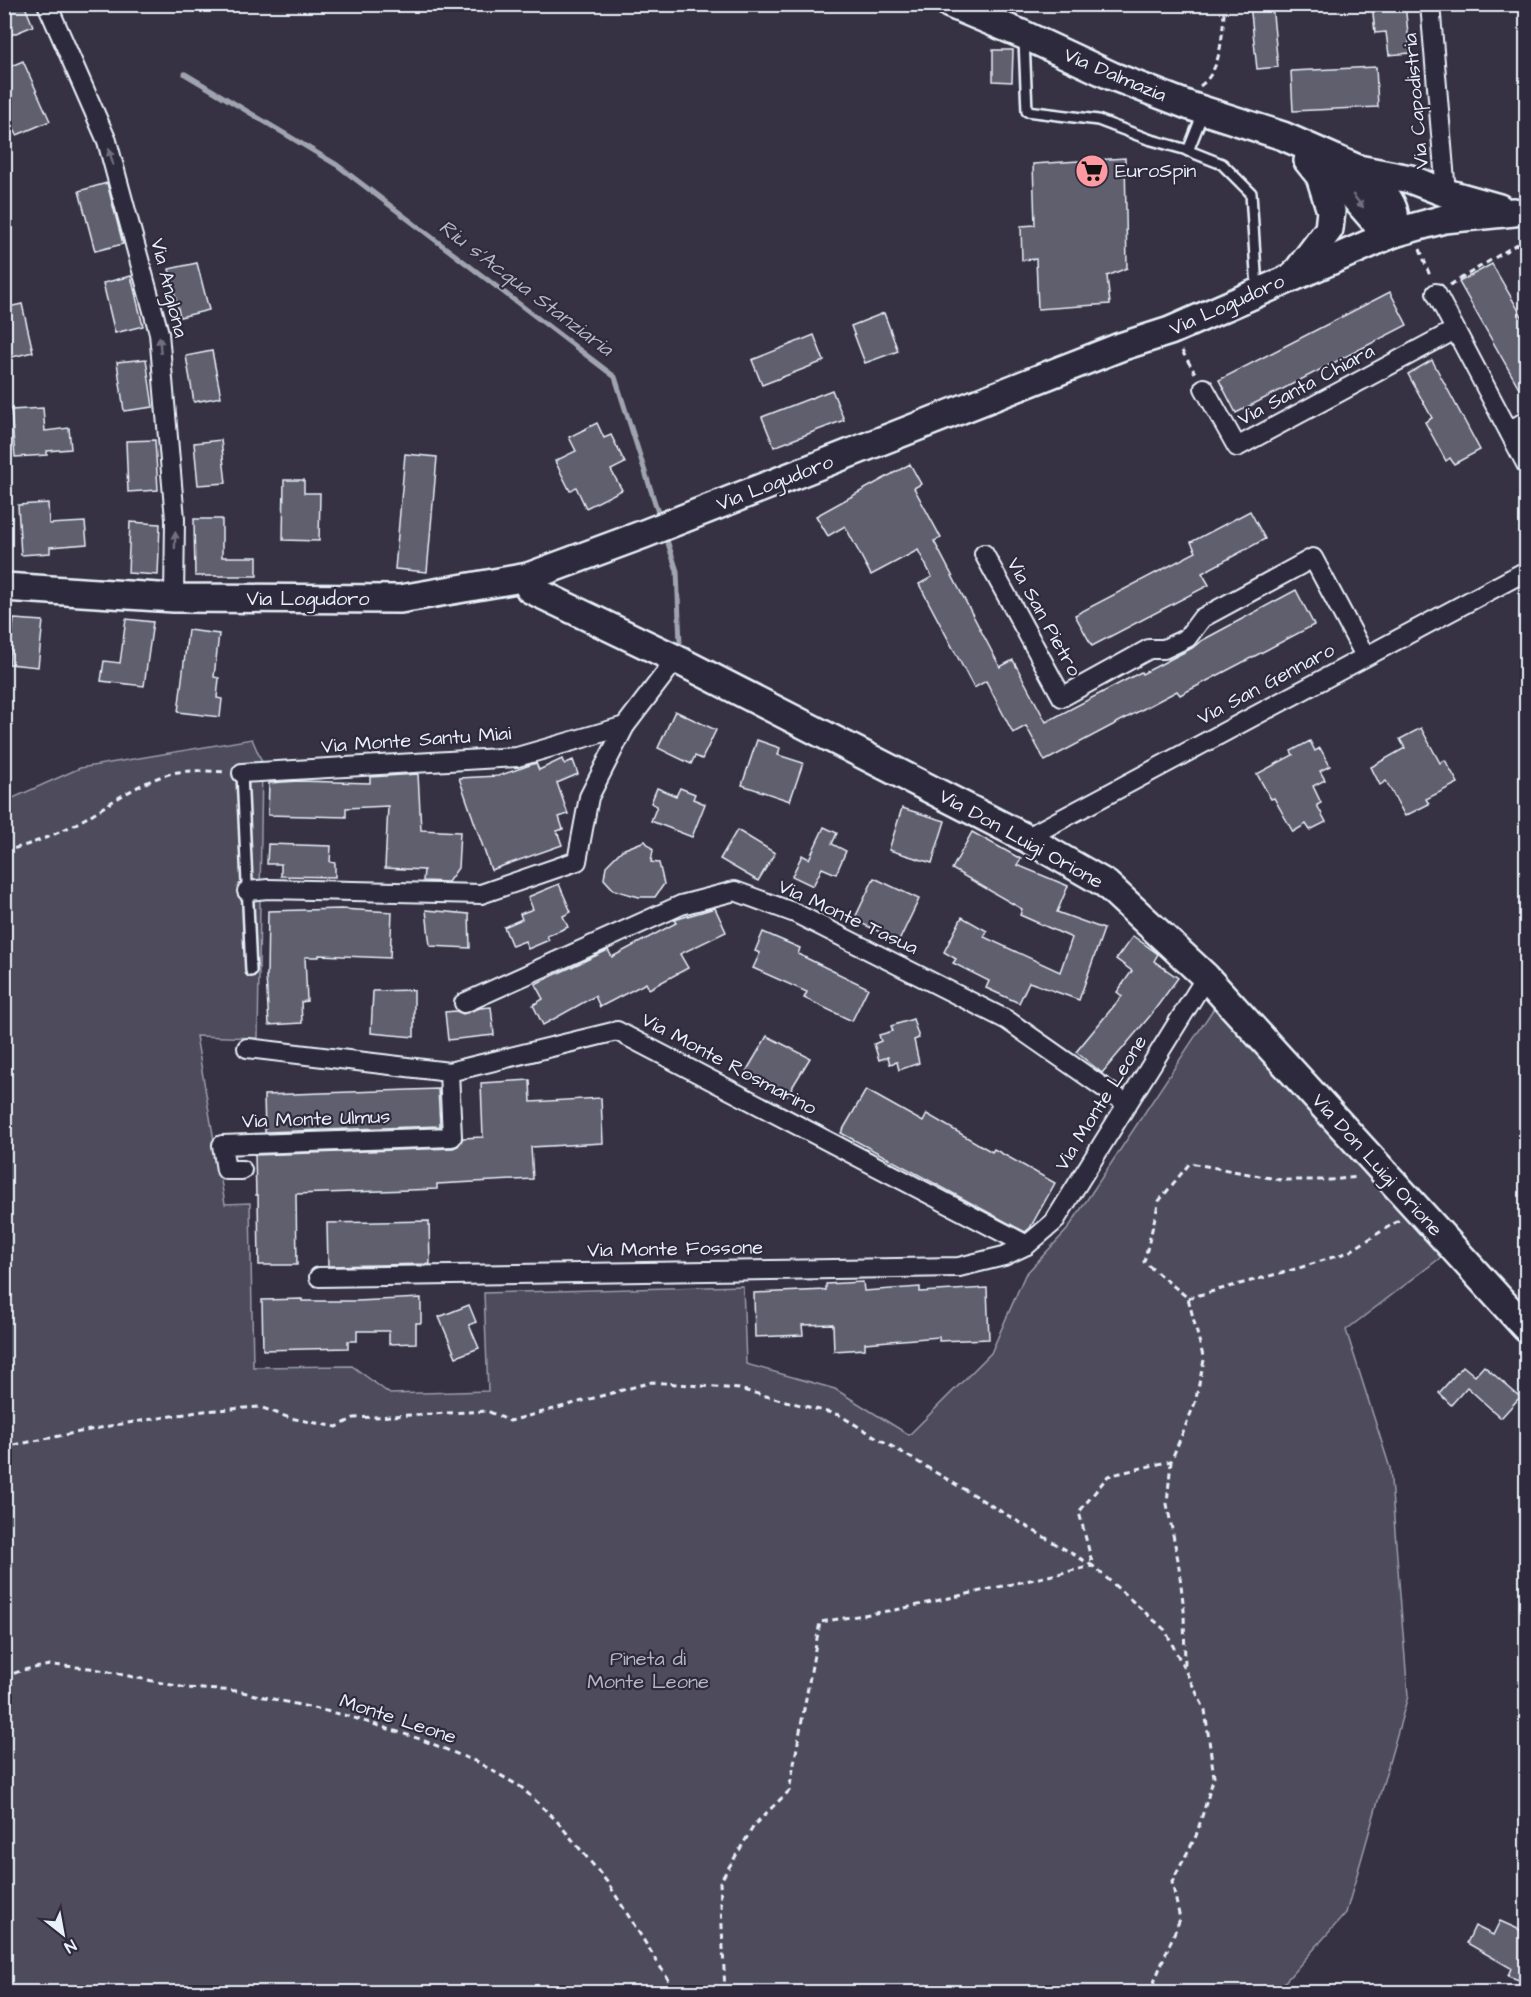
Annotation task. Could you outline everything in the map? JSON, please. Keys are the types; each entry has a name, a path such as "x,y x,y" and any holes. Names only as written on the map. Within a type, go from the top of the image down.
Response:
{"street":[{"name":"Via Anglona","path":"47,4 107,141 159,333 175,519 174,598"},
{"name":"Via Dalmazia","path":"950,4 1112,76 1197,108 1283,136 1358,169 1410,179 1446,193 1520,211"},
{"name":"Via Capodistria","path":"1430,4 1446,193"},
{"name":"Via Dalmazia","path":"1283,136 1320,176 1331,211 1329,229 1294,275"},
{"name":"Via Dalmazia","path":"1305,158 1332,172 1373,219 1404,231"},
{"name":"Via Dalmazia","path":"1358,169 1389,201 1404,231"},
{"name":"Via Logudoro","path":"4,587 174,598 400,599 528,577 678,521 1098,355 1170,331 1294,275 1404,231 1444,219 1520,211"},
{"path":"1436,293 1527,464"},
{"name":"Via Santa Chiara","path":"1204,388 1237,447 1455,330"},
{"path":"1509,431 1527,421"},
{"name":"Via San Pietro","path":"984,554 1062,697 1149,649 1164,649 1187,638 1202,618 1313,558 1365,656"},
{"name":"Via San Gennaro","path":"1026,838 1365,656 1525,575"},
{"name":"Via Don Luigi Orione","path":"528,577 530,589 676,659 1026,838 1106,884 1206,977 1527,1329"},
{"path":"248,891 268,889 481,894 577,861 589,797 625,726 676,659"},
{"name":"Via Monte Santu Miai","path":"242,772 518,757 625,726"},
{"name":"Via Monte Tasua","path":"464,1003 681,904 735,891 795,913 1007,1020 1127,1104"},
{"name":"Via Monte Leone","path":"1027,1245 1054,1222 1206,977"},
{"name":"Via Monte Rosmarino","path":"247,1048 449,1072 617,1031 1027,1245"},
{"name":"Via Monte Ulmus","path":"242,1170 226,1170 222,1145 452,1137 449,1072"},
{"name":"Via Monte Fossone","path":"319,1277 959,1267 1004,1256 1027,1245"}],"lane":[{"path":"1024,35 1027,111 1098,120 1188,151 1222,164 1251,193 1257,292"},
{"path":"1188,151 1197,108"},
{"path":"242,772 251,971"}],"path":[{"path":"1197,108 1196,90 1206,82 1221,49 1225,4"},
{"path":"1404,231 1436,293 1519,243 1527,257"},
{"path":"1170,331 1204,388"},
{"path":"4,851 48,836 84,819 124,795 177,772 242,772"},
{"path":"1185,1669 1184,1611 1178,1560 1167,1504 1171,1461 1195,1403 1204,1360 1188,1298 1144,1262 1159,1201 1190,1163 1281,1180 1330,1180 1385,1174"},
{"path":"1188,1298 1299,1268 1348,1252 1417,1209"},
{"path":"4,1448 115,1425 215,1410 260,1407 290,1418 337,1427 354,1418 487,1411 510,1421 652,1382 739,1389 839,1415 1093,1566 1165,1630 1205,1710 1214,1777 1196,1836 1172,1882 1180,1919 1149,1992"},
{"path":"1093,1566 1078,1512 1108,1476 1171,1461"},
{"path":"725,1992 720,1882 755,1824 789,1791 820,1622 900,1609 1093,1566"},
{"name":"Monte Leone","path":"4,1677 23,1670 50,1665 90,1668 186,1688 238,1692 348,1716 420,1739 477,1762 521,1787 556,1820 608,1883 676,1992"}],"green space":[{"name":"Pineta di Monte Leone","path":"252,739 262,762 258,1038 196,1036 225,1204 250,1203 253,1367 352,1366 390,1394 488,1391 484,1293 743,1286 746,1364 835,1389 909,1435 991,1353 1025,1275 1067,1230 1214,1008 1444,1255 1346,1330 1390,1468 1408,1696 1346,1913 1276,1992 5,1992 4,802 80,768"}],"building":[{"path":"4,4 24,4 33,26 4,38"},
{"path":"1250,4 1272,4 1278,67 1257,69"},
{"path":"1372,4 1405,4 1410,53 1389,55 1386,32 1375,33"},
{"path":"993,50 1013,50 1012,82 993,81"},
{"path":"23,61 50,121 17,135 4,106 4,69"},
{"path":"1376,67 1378,107 1293,111 1291,71"},
{"path":"1125,158 1127,268 1107,276 1110,304 1038,309 1036,259 1022,260 1021,226 1035,225 1033,164"},
{"path":"107,183 123,244 95,251 79,191"},
{"path":"197,263 209,310 180,317 169,269"},
{"path":"1492,264 1527,325 1527,402 1459,282"},
{"path":"131,276 143,326 115,333 103,283"},
{"path":"1390,292 1407,325 1236,413 1219,380"},
{"path":"22,304 33,352 4,359 4,308"},
{"path":"884,313 898,351 865,363 851,326"},
{"path":"814,335 824,361 762,385 752,360"},
{"path":"212,351 221,397 194,402 186,356"},
{"path":"146,359 153,407 124,411 117,362"},
{"path":"1432,360 1480,450 1454,464 1450,458 1446,461 1425,422 1432,418 1408,374"},
{"path":"832,390 844,420 774,447 762,417"},
{"path":"43,408 45,431 69,428 71,449 47,451 47,455 15,457 11,410"},
{"path":"597,423 604,438 611,435 625,463 611,470 622,490 586,508 576,487 570,491 555,461 576,451 569,437"},
{"path":"155,440 158,490 128,492 126,441"},
{"path":"221,440 226,483 198,485 194,443"},
{"path":"405,454 437,457 427,572 395,569"},
{"path":"910,464 921,484 914,488 941,538 934,541 1000,667 1013,660 1046,722 1192,648 1296,590 1314,625 1180,695 1177,691 1045,761 1026,726 1013,733 986,681 974,688 919,584 932,577 918,550 871,575 845,526 828,536 816,516"},
{"path":"284,480 304,480 304,493 320,493 319,541 283,540"},
{"path":"48,503 49,524 85,522 87,544 50,547 50,553 21,555 18,505"},
{"path":"1250,511 1265,539 1202,573 1209,585 1092,646 1075,615 1196,552 1191,542"},
{"path":"194,519 222,519 222,557 257,557 257,576 195,576"},
{"path":"130,522 160,524 158,575 128,573"},
{"path":"14,619 43,621 38,667 9,664"},
{"path":"126,619 153,622 144,686 101,681 104,661 120,663"},
{"path":"188,630 219,634 214,677 219,678 217,698 222,699 220,717 178,712"},
{"path":"675,711 716,730 702,759 695,756 691,764 658,748"},
{"path":"1421,728 1440,763 1445,760 1458,783 1426,799 1429,804 1405,816 1386,781 1380,785 1371,767 1405,748 1400,739"},
{"path":"757,740 780,748 778,755 803,763 790,801 742,785"},
{"path":"1310,741 1315,751 1320,748 1330,766 1320,771 1325,780 1313,786 1321,803 1317,805 1326,822 1310,830 1306,824 1293,832 1257,774 1293,755 1291,751"},
{"path":"562,759 564,764 573,760 578,774 557,783 568,814 559,817 563,829 557,831 562,845 491,870 459,778 498,776 536,763 539,770"},
{"path":"418,774 421,830 460,832 458,868 448,882 423,881 424,870 385,868 388,806 346,808 346,817 268,815 269,783 298,781 370,783 370,777"},
{"path":"657,788 676,796 680,788 695,794 693,799 705,804 692,837 651,821 657,806 651,803"},
{"path":"902,808 945,821 932,863 889,850"},
{"path":"824,827 837,833 832,844 846,851 836,874 822,868 813,886 792,876 802,855 809,859"},
{"path":"737,830 775,853 758,881 720,859"},
{"path":"972,832 1021,859 1017,865 1068,886 1057,912 1104,929 1079,1000 1029,982 1019,1003 986,988 989,981 953,963 956,959 944,952 962,917 987,931 984,937 1060,972 1072,938 1020,915 1022,909 952,869"},
{"path":"645,841 653,850 651,862 659,863 664,884 655,897 639,897 614,890 604,879 606,866 622,850"},
{"path":"268,844 331,846 330,862 335,863 335,877 281,876 281,864 267,864"},
{"path":"874,878 919,899 899,941 854,920"},
{"path":"559,884 571,912 563,916 568,927 547,936 549,940 528,949 525,941 512,946 504,927 522,919 520,914 533,909 528,897"},
{"path":"715,908 726,932 680,954 688,968 649,989 646,983 600,1007 595,996 543,1025 533,1005 543,999 535,984 608,950 612,957 676,923 674,920"},
{"path":"341,909 392,912 390,958 319,955 319,957 305,957 307,1001 301,1002 302,1023 269,1025 266,976 268,911"},
{"path":"426,910 469,914 470,948 430,946"},
{"path":"763,932 800,948 798,954 868,988 852,1021 804,998 807,992 753,968 760,953 755,951"},
{"path":"1133,936 1158,954 1154,961 1178,978 1150,1016 1102,1073 1076,1052 1122,996 1117,992 1132,971 1116,959"},
{"path":"414,990 414,1037 371,1033 373,991"},
{"path":"491,1007 494,1035 448,1040 445,1012 456,1011 463,1014"},
{"path":"913,1019 919,1038 914,1040 919,1063 899,1070 897,1062 890,1064 888,1057 879,1060 874,1044 881,1041 879,1035 893,1031 891,1026"},
{"path":"767,1036 810,1058 787,1096 744,1075"},
{"path":"530,1080 531,1102 601,1098 603,1143 531,1147 533,1179 437,1184 437,1189 296,1194 297,1265 259,1265 255,1155 453,1148 458,1146 463,1138 483,1137 481,1083"},
{"path":"438,1089 440,1126 265,1132 264,1095"},
{"path":"866,1090 923,1122 927,1114 992,1152 994,1149 1055,1183 1030,1228 1025,1232 841,1133"},
{"path":"429,1221 430,1264 328,1266 327,1223"},
{"path":"863,1282 864,1291 920,1287 920,1292 987,1288 989,1339 939,1341 939,1337 865,1343 865,1349 834,1351 833,1324 802,1325 803,1335 755,1337 754,1293 826,1290 826,1284"},
{"path":"421,1298 421,1323 416,1323 416,1343 389,1344 389,1331 357,1331 357,1341 348,1341 348,1348 263,1350 262,1300 357,1301"},
{"path":"469,1305 476,1322 469,1325 479,1348 456,1357 439,1317"},
{"path":"1463,1366 1475,1376 1484,1366 1520,1397 1501,1418 1467,1387 1451,1405 1439,1393"},
{"path":"1500,1921 1527,1933 1527,1983 1508,1976 1511,1968 1467,1943 1475,1926 1493,1935"}],"waterway":[{"name":"Riu s'Acqua Stanziaria","path":"185,74 337,165 615,377 660,519"},
{"name":"Riu s'Acqua Stanziaria","path":"665,534 677,571 680,644"}],"place":[{"name":"EuroSpin","path":"1092,171"}]}
